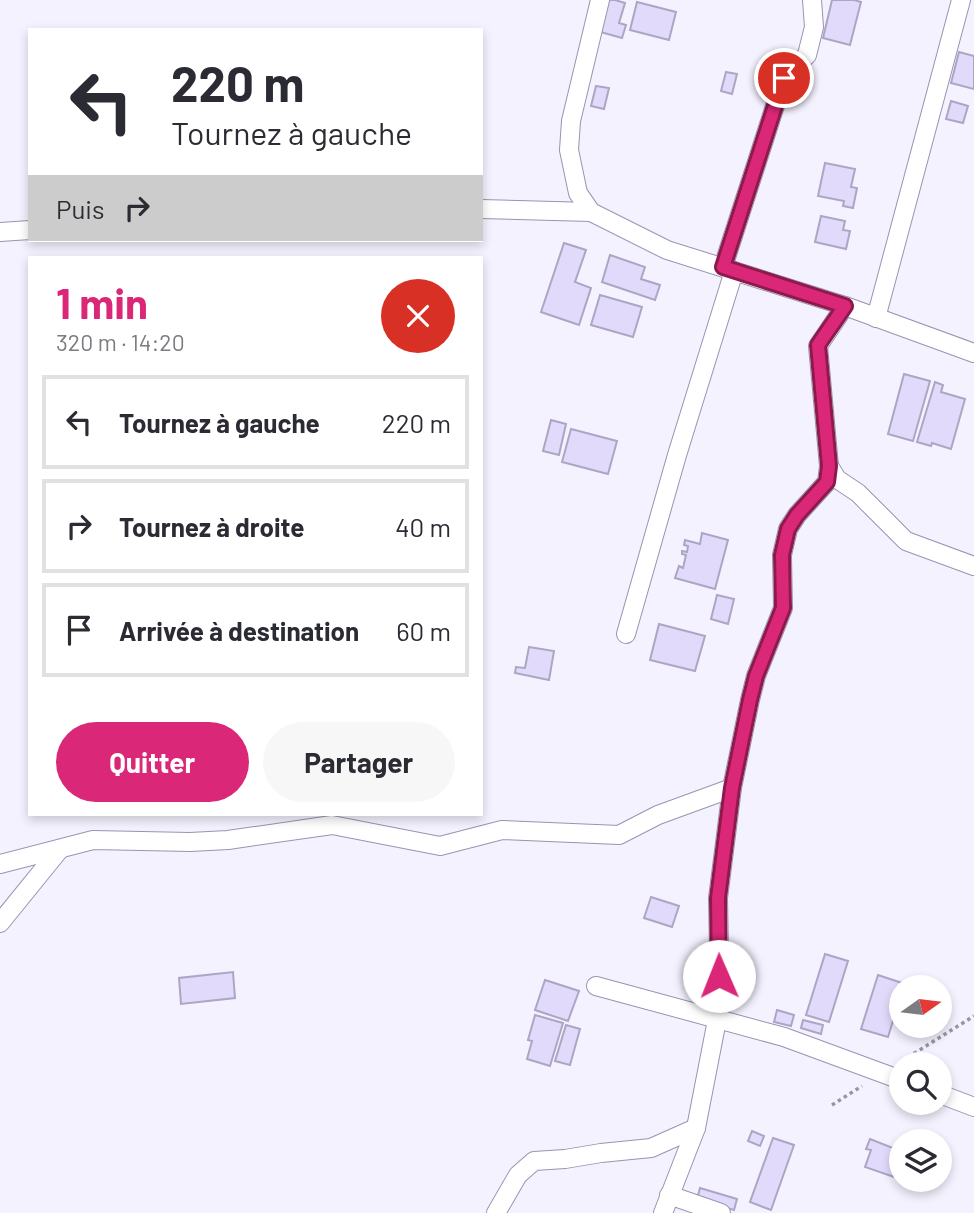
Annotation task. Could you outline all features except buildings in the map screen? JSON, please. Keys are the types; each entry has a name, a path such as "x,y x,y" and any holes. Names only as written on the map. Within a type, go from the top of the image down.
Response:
{"street":[{"path":"591,212 578,193 569,150 571,121 600,0"},
{"path":"626,634 784,78 807,55 814,27 812,0"},
{"path":"876,318 961,0"},
{"path":"483,209 591,212 667,250 845,306 974,353"},
{"path":"0,232 28,230"},
{"path":"663,1213 696,1128 717,1020 720,1002 718,898 732,788 756,676 783,608 782,555 788,529 827,482 829,466 818,345 845,306"},
{"path":"829,466 837,479 858,493 906,541 974,566"},
{"path":"0,864 93,840 228,840 332,825 440,846 502,830 619,835 658,815 732,788"},
{"path":"0,923 60,849"},
{"path":"596,986 784,1037 889,1076"},
{"path":"952,1099 974,1107"},
{"path":"496,1213 518,1175 534,1161 651,1148 696,1128"},
{"path":"669,1195 721,1213"}],"route":[{"path":"719,976 718,898 732,788 756,676 783,608 782,555 788,529 827,482 829,466 818,345 845,306 723,267 784,78"}]}
